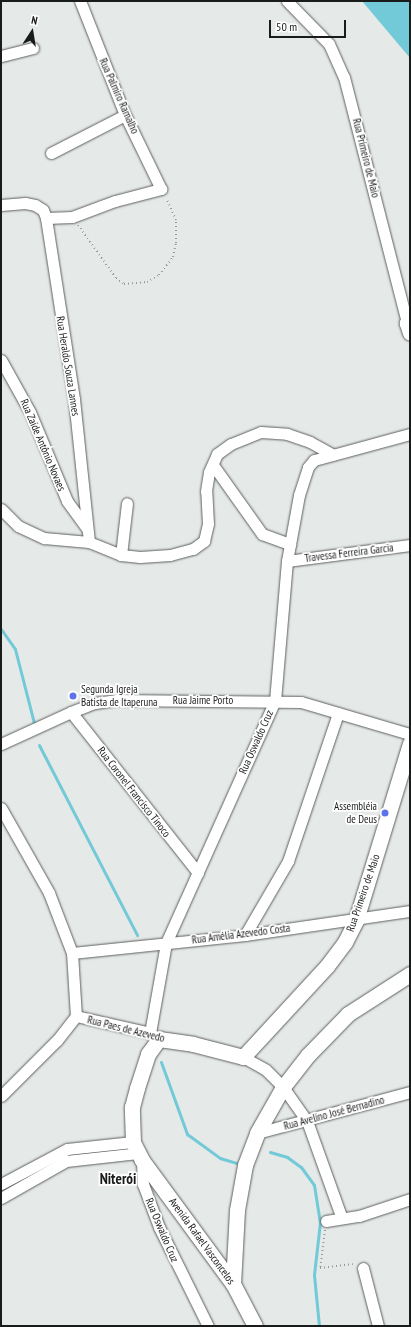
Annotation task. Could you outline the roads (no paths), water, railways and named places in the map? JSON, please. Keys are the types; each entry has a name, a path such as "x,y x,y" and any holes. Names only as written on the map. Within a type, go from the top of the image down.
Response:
{"main road":[{"name":"Rua Primeiro de Maio","path":"243,1057 327,966 345,942 356,920 410,744"},
{"path":"233,1284 237,1210 245,1165 257,1133 283,1088 308,1055 348,1014 410,974"},
{"name":"Rua Paes de Azevedo","path":"155,1036 243,1057"},
{"name":"Rua Oswaldo Cruz","path":"137,1152 131,1115 137,1088 155,1036"},
{"name":"Avenida Rafael Vasconcelos","path":"137,1152 233,1284 255,1326"}],"street":[{"name":"Rua Palmiro Ramalho","path":"46,218 72,218 115,201 161,189 125,115 80,1"},
{"name":"Rua Primeiro de Maio","path":"287,1 329,44 344,77 409,326"},
{"path":"1,56 33,48"},
{"path":"51,153 125,115"},
{"path":"1,205 25,203 43,210 46,218"},
{"name":"Rua Heraldo Souza Lannes","path":"46,218 72,386 89,542"},
{"name":"Rua Zaíde Antônio Novaes","path":"1,360 30,412 67,501 88,530"},
{"path":"1,509 18,526 31,534 44,538 89,542 121,555 140,558 170,555 193,549 204,541 208,524 206,491 212,465 217,454 231,444 261,432 287,434 310,442 333,455"},
{"name":"Rua Oswaldo Cruz","path":"155,1036 166,943 275,700 287,561 301,488 308,467 314,460 410,434"},
{"path":"212,465 262,534 290,544"},
{"path":"121,555 127,503"},
{"name":"Travessa Ferreira Garcia","path":"287,561 410,545"},
{"name":"Rua Jaime Porto","path":"1,744 95,702 116,700 275,700 301,702 410,734"},
{"name":"Rua Coronel Francisco Tinoco","path":"71,712 198,873"},
{"path":"245,934 288,861 338,713"},
{"path":"1,808 49,893 72,953 76,1016 57,1040 1,1096"},
{"name":"Rua Amélia Azevedo Costa","path":"72,953 245,934 356,920 410,911"},
{"name":"Rua Paes de Azevedo","path":"76,1016 155,1036"},
{"name":"Rua Paes de Azevedo","path":"243,1057 266,1070 283,1088 307,1121 341,1216"},
{"name":"Rua Avelino José Bernadino","path":"257,1133 307,1121 410,1092"},
{"path":"1,1184 68,1148 137,1152"},
{"path":"1,1198 66,1161 137,1152"},
{"name":"Rua Oswaldo Cruz","path":"137,1152 143,1184 159,1227 208,1326"},
{"path":"326,1221 341,1216 359,1216 410,1199"},
{"path":"363,1268 378,1326"}],"water":[{"path":"362,1 410,1 410,58"}],"waterway":[{"path":"1,629 15,649 34,723"},
{"path":"39,745 137,935"},
{"path":"161,1062 187,1134 220,1158 240,1164"},
{"path":"270,1152 287,1157 301,1167 314,1185 320,1222 314,1275 319,1326"}],"place":[{"name":"Segunda Igreja Batista de Itaperuna","path":"73,696"},
{"name":"Assembléia de Deus","path":"385,813"}],"district":[{"name":"Niterói","path":"118,1179"}]}
